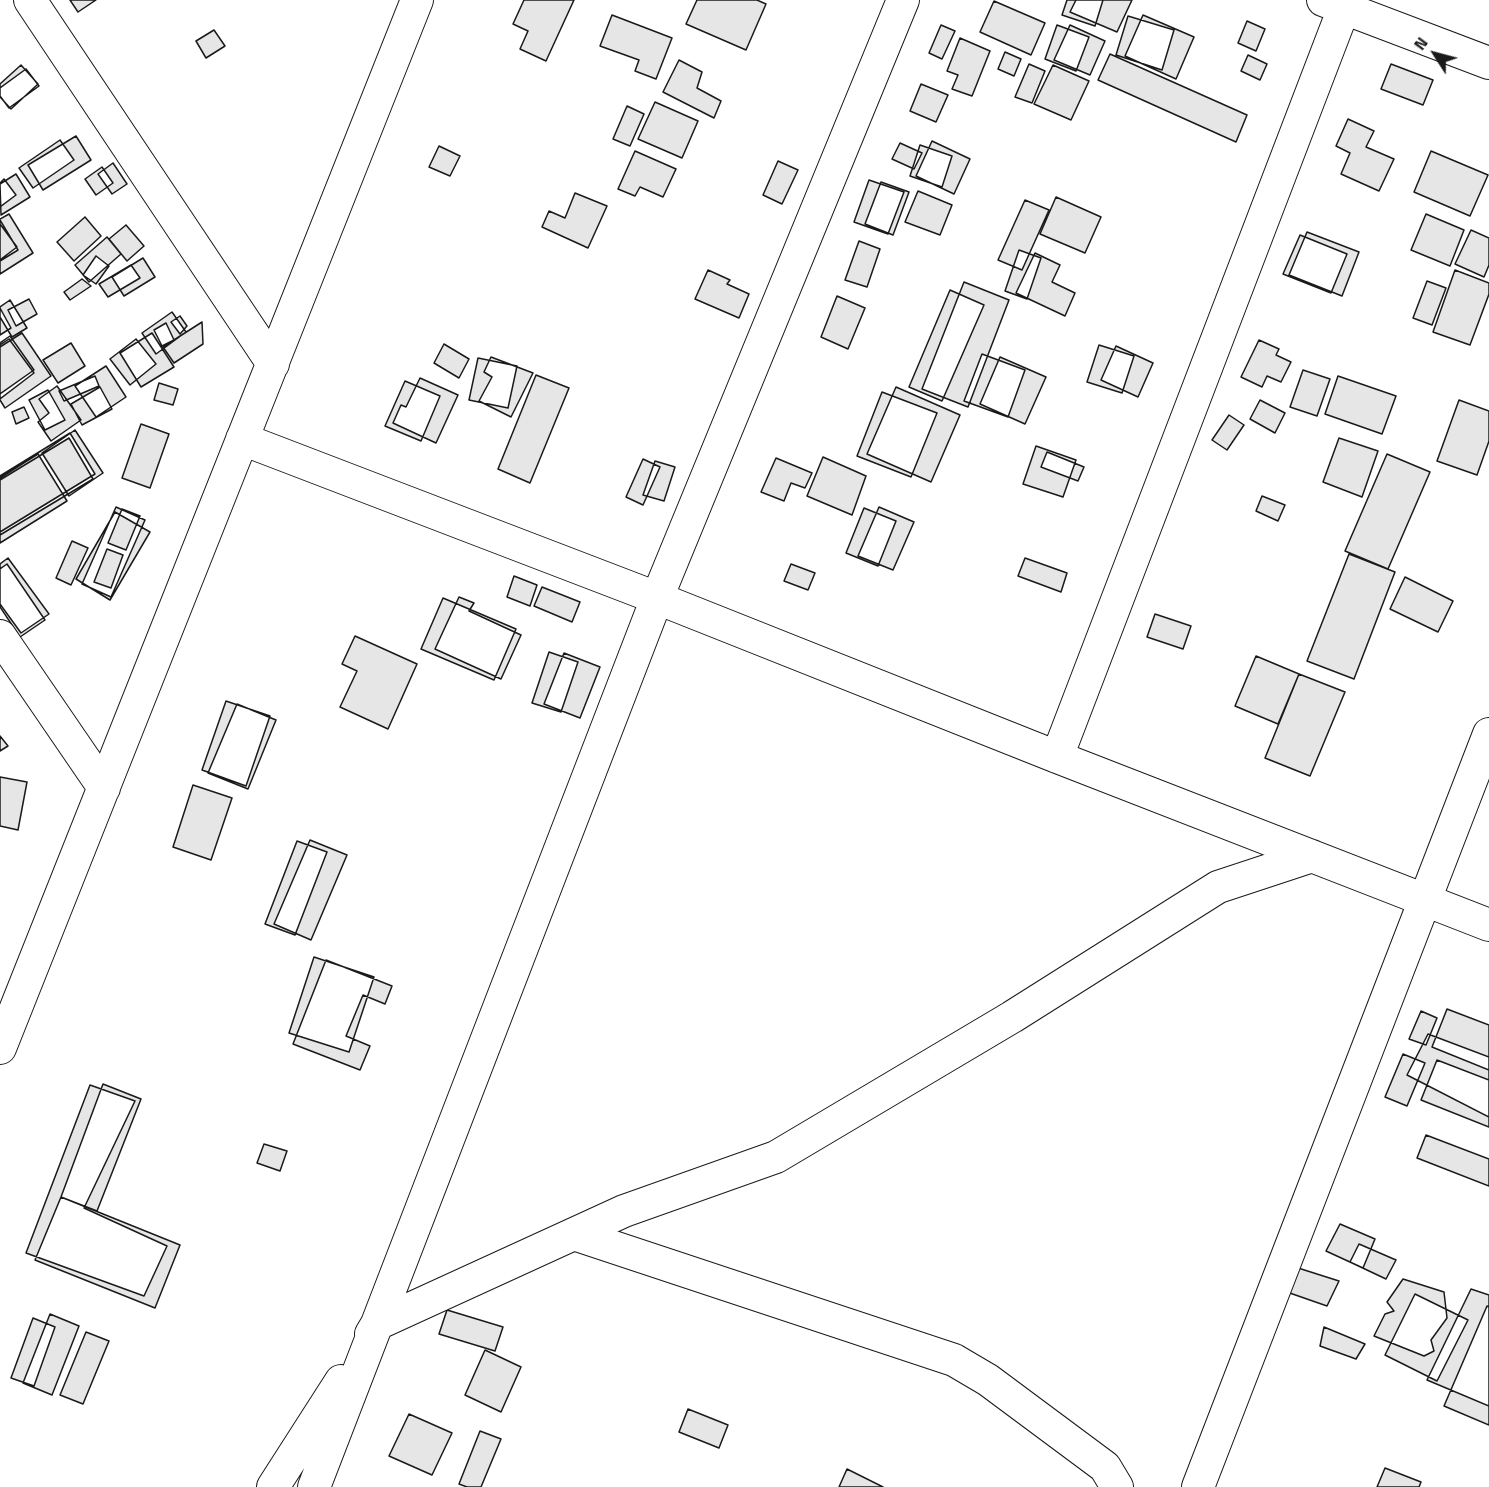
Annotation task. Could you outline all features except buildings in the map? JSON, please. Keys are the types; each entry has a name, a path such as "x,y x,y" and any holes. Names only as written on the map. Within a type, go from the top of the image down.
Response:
{"street":[{"path":"30,0 273,364"},
{"path":"0,1048 417,0"},
{"path":"314,1487 657,598 903,0"},
{"path":"1057,757 1338,3 1489,63"},
{"path":"242,439 657,598 1489,926"},
{"path":"0,636 104,788"},
{"path":"1198,1487 1489,734"},
{"path":"273,1487 377,1324 624,1211 776,1157 1012,1017 1218,887 1312,856"},
{"path":"574,1234 954,1360 988,1380 1105,1467 1117,1487"}]}
